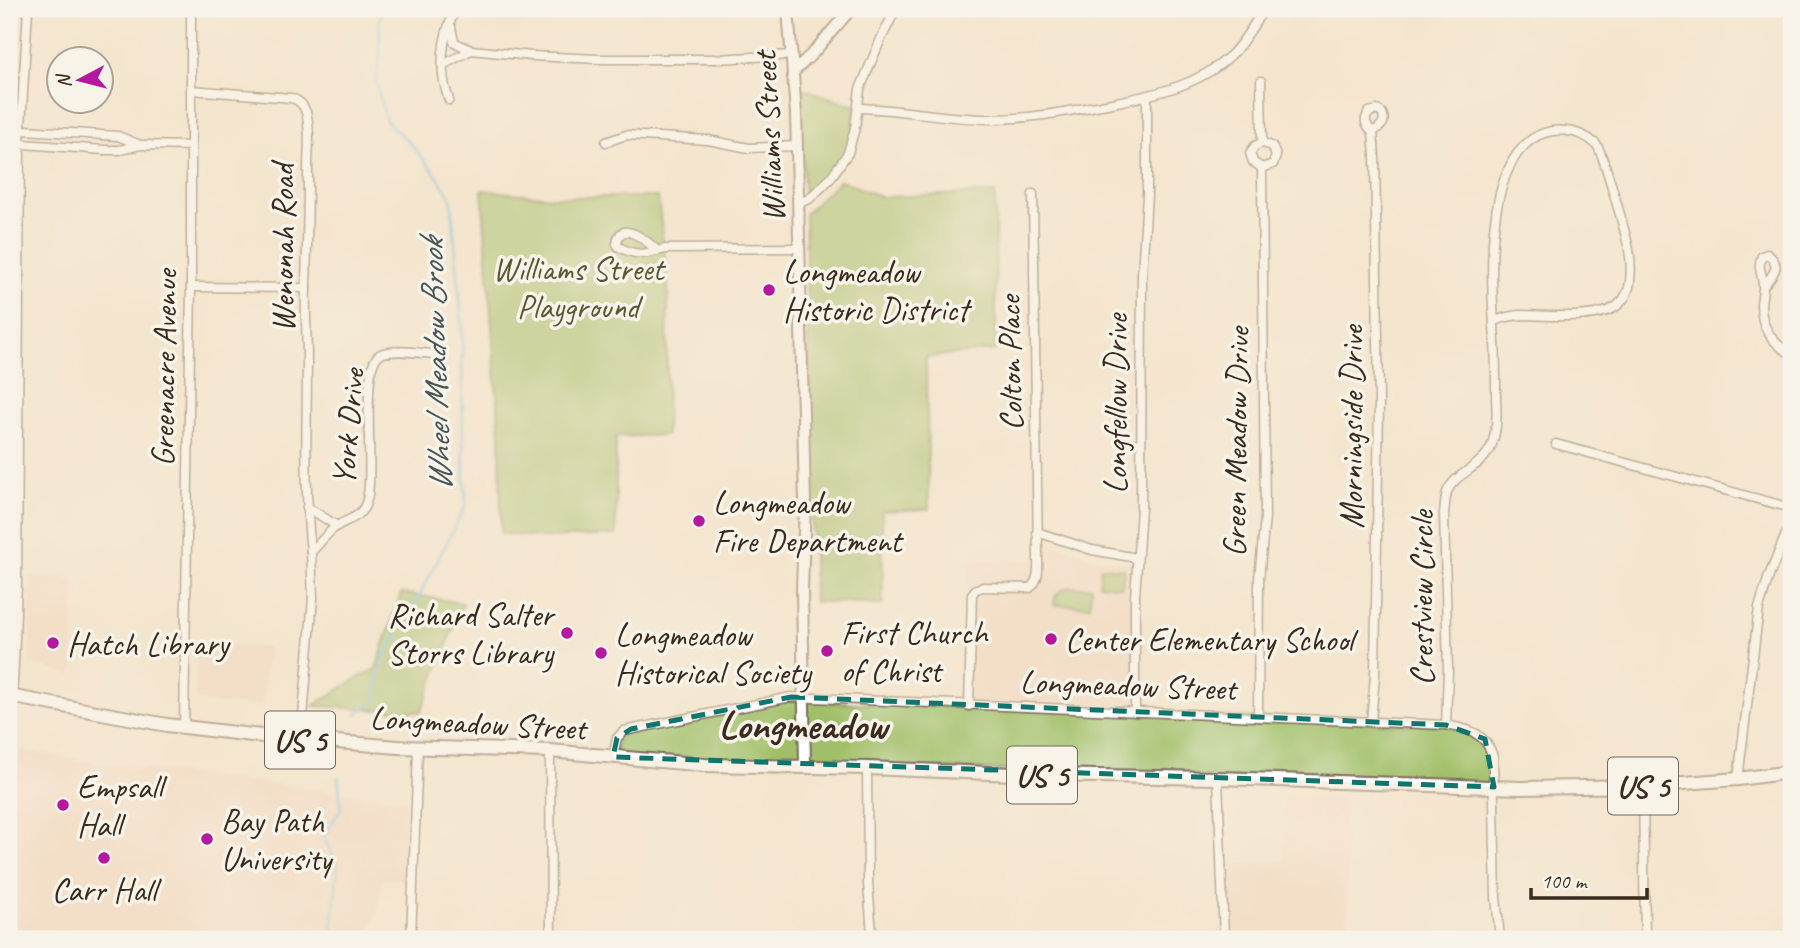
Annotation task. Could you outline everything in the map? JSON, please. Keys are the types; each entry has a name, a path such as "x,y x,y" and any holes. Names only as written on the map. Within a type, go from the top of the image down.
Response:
{"main road":[{"name":"Williams Street","path":"788,9 797,146 805,503 802,589 805,766"},
{"path":"793,72 851,9"},
{"name":"Longmeadow Street","path":"10,696 184,727 301,740 418,748 550,751 705,765 1565,788 1643,786 1791,772"}],"street":[{"path":"10,696 15,655 17,585 20,130 28,9"},
{"name":"Greenacre Avenue","path":"184,727 191,287 191,9"},
{"path":"798,203 809,199 846,158 852,144 860,89 896,9"},
{"path":"858,108 976,118 1010,118 1067,113 1147,97 1182,85 1226,59 1264,9"},
{"path":"454,13 451,30 454,42 471,50 598,59 716,59 792,55"},
{"path":"449,100 443,65 444,41 454,13"},
{"path":"443,65 471,50"},
{"name":"Green Meadow Drive","path":"1261,81 1262,143"},
{"name":"Wenonah Road","path":"191,90 294,99 303,106 306,114 309,214 305,412 311,552"},
{"name":"Longfellow Drive","path":"1135,712 1134,631 1142,508 1142,274 1147,195 1147,97"},
{"path":"9,129 118,136 140,145"},
{"name":"Crestview Circle","path":"1446,725 1448,670 1444,513 1449,489 1488,453 1495,432 1497,419 1494,321 1493,234 1497,207 1507,174 1520,151 1533,138 1563,130 1579,134 1597,145 1607,172 1629,252 1630,282 1627,293 1614,308 1600,314 1517,316 1494,321"},
{"name":"Morningside Drive","path":"1371,722 1375,675 1379,412 1373,132"},
{"path":"606,142 626,135 708,140 749,148 797,146"},
{"path":"9,143 105,150 120,150 140,145 191,146"},
{"name":"Green Meadow Drive","path":"1262,143 1272,146 1276,156 1273,164 1262,168 1253,162 1250,153 1255,146 1262,143"},
{"name":"Green Meadow Drive","path":"1258,717 1259,579 1265,504 1262,168"},
{"name":"Colton Place","path":"969,706 971,600 974,591 989,586 1032,587 1038,574 1033,194"},
{"path":"658,251 634,232 621,233 617,240 619,247 640,255 658,251 665,249 799,248"},
{"path":"1764,285 1761,306 1766,331 1772,340 1791,354"},
{"path":"191,287 306,288"},
{"path":"9,292 19,291"},
{"name":"York Drive","path":"311,552 337,526 354,518 366,503 369,480 370,394 376,359 384,353 395,352 432,354"},
{"path":"1556,444 1791,508"},
{"path":"307,507 337,526"},
{"path":"1738,779 1758,615 1769,576 1791,522"},
{"path":"1037,532 1092,551 1137,558"},
{"path":"301,740 313,598 311,552"},
{"name":"Longmeadow Street","path":"613,757 617,738 624,731 791,697 1446,725 1471,731 1485,739 1493,756 1493,787"},
{"path":"411,939 418,748"},
{"path":"550,751 551,939"},
{"path":"867,768 868,884 872,933"},
{"path":"1218,778 1224,939"},
{"path":"1643,786 1645,939"},
{"path":"1493,787 1500,939"},
{"path":"9,930 15,939"}],"highlighted area":[{"path":"791,697 1446,725 1485,739 1494,787 613,757 617,738 631,729"}],"shaded area":[{"name":"Center Elementary School","path":"1053,544 1093,557 1127,562 1132,567 1135,712 969,706 967,559 1042,559 1045,547"},
{"path":"30,577 74,578 73,675 30,663"},
{"name":"Bay Path University","path":"197,644 268,647 262,706 196,700"},
{"name":"Bay Path University","path":"9,748 100,764 406,800 405,880 382,879 378,910 366,939 81,939 80,930 23,934 9,920"},
{"path":"1282,797 1344,799 1349,939 1220,939 1219,928 1227,928 1225,865 1285,861"}],"green space":[{"path":"801,88 855,106 852,135 844,157 809,196 804,194"},
{"path":"840,180 881,197 995,193 996,350 926,357 929,509 882,511 883,605 814,602 805,214"},
{"name":"Williams Street Playground","path":"482,190 553,197 658,197 668,284 666,435 616,437 616,535 545,538 501,533 500,436"},
{"path":"1101,567 1124,569 1122,587 1099,584"},
{"path":"1071,587 1091,587 1090,606 1054,605 1058,593"},
{"path":"401,593 463,603 421,712 313,706 376,669"},
{"path":"775,700 1446,725 1471,731 1489,746 1494,787 613,757 620,734"}],"waterway":[{"name":"Wheel Meadow Brook","path":"356,714 376,700 381,662 415,604 466,505 462,326 451,197 409,142 386,121 376,82 380,53 379,21 383,9"},
{"name":"Wheel Meadow Brook","path":"331,939 338,866 323,837 341,809 338,777"}],"place":[{"name":"Longmeadow Historic District","path":"769,290"},
{"name":"Longmeadow Fire Department","path":"699,521"},
{"name":"Richard Salter Storrs Library","path":"567,633"},
{"name":"Center Elementary School","path":"1051,639"},
{"name":"Hatch Library","path":"53,643"},
{"name":"First Church of Christ","path":"827,651"},
{"name":"Longmeadow Historical Society","path":"601,653"},
{"name":"Empsall Hall","path":"63,805"},
{"name":"Bay Path University","path":"207,839"},
{"name":"Carr Hall","path":"104,858"}],"district":[{"name":"Longmeadow","path":"803,724"}]}
